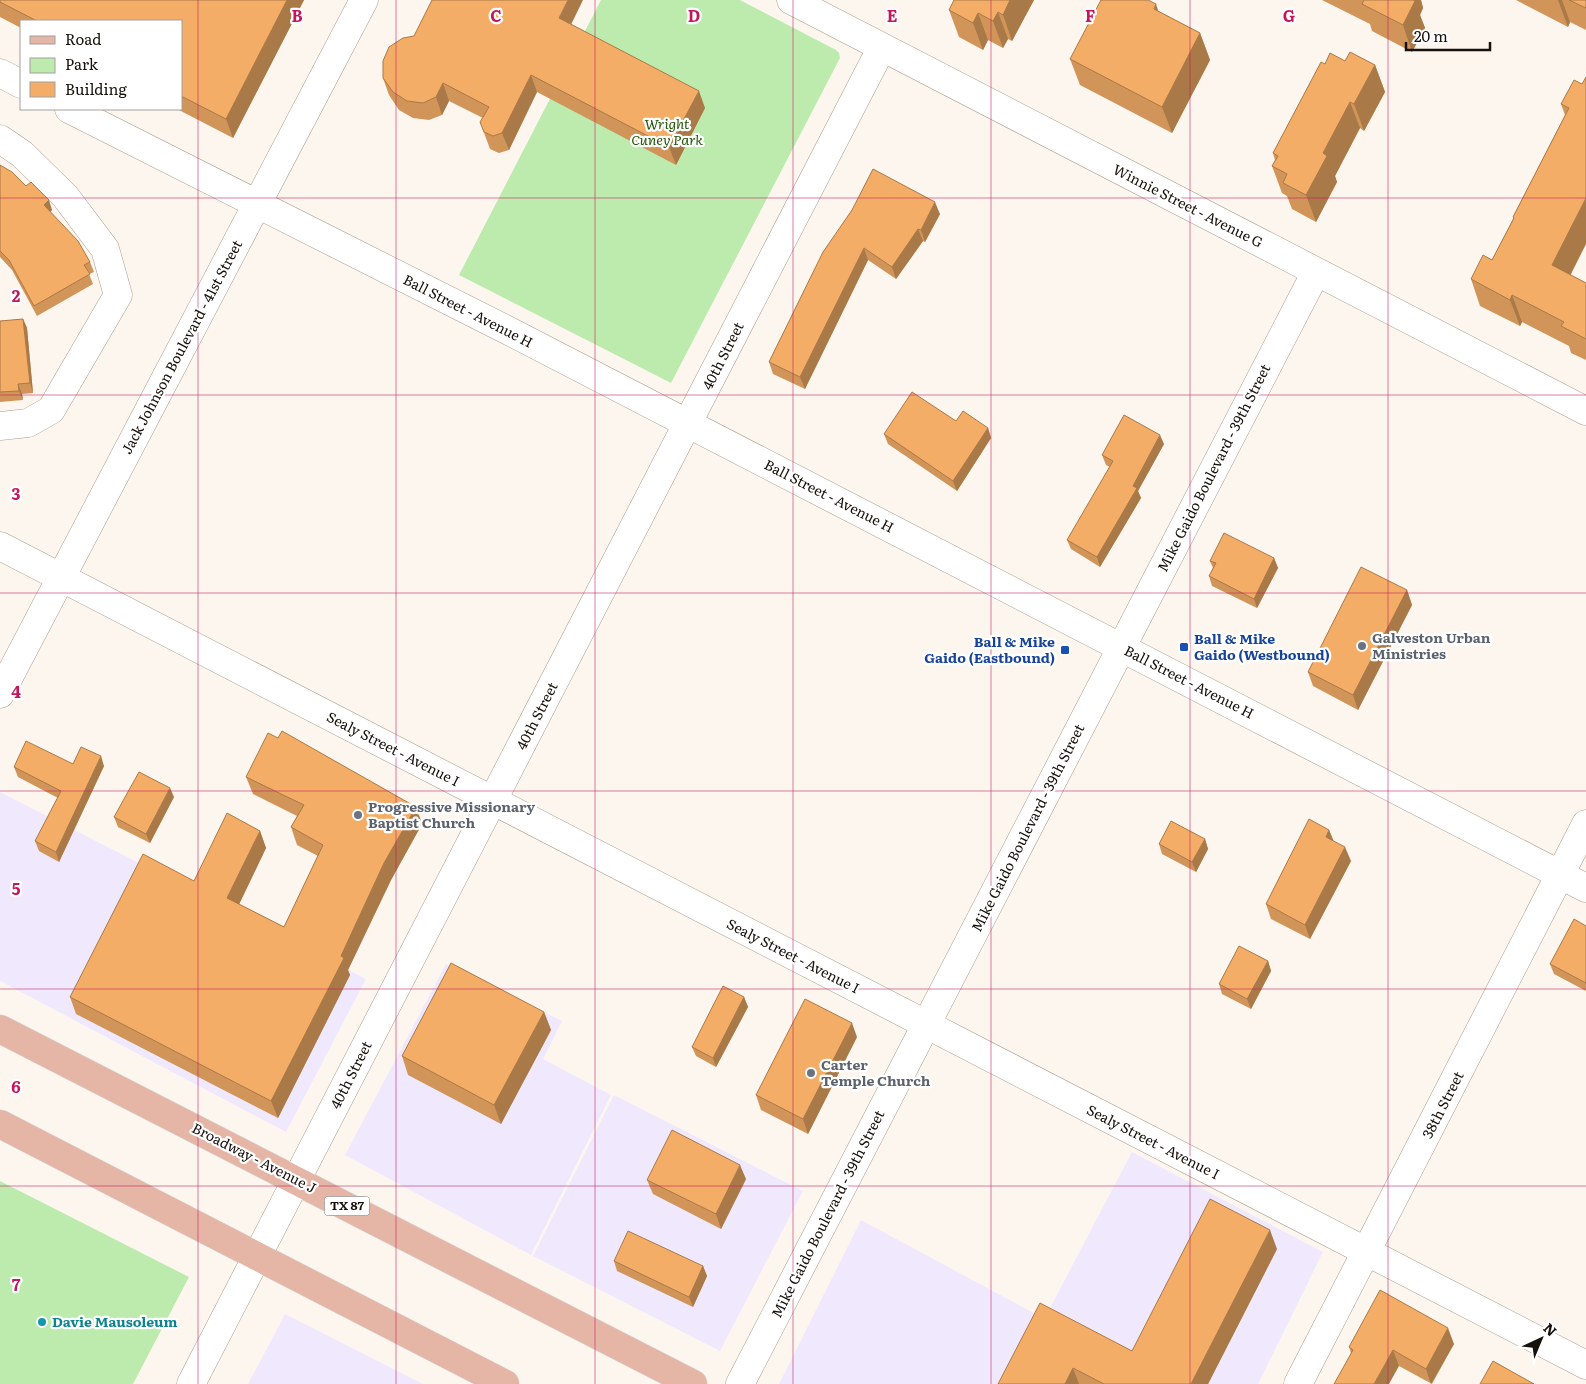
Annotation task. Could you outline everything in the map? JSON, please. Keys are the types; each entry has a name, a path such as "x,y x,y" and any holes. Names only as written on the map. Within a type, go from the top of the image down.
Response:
{"main road":[{"name":"Broadway - Avenue J","path":"0,1030 693,1384"},
{"path":"0,1124 505,1384"}],"street":[{"name":"Jack Johnson Boulevard - 41st Street","path":"0,694 364,0"},
{"name":"Winnie Street - Avenue G","path":"791,0 1586,411"},
{"name":"40th Street","path":"191,1384 882,47"},
{"path":"0,73 20,83"},
{"name":"Ball Street - Avenue H","path":"71,110 688,424 1586,888"},
{"path":"0,139 29,161 65,196 105,249 118,296 51,410 28,423 0,426"},
{"name":"Mike Gaido Boulevard - 39th Street","path":"740,1384 1316,272"},
{"name":"Sealy Street - Avenue I","path":"0,546 1586,1365"},
{"name":"38th Street","path":"1298,1384 1586,824"}],"shaded area":[{"path":"0,792 366,979 286,1132 0,981"},
{"path":"446,964 562,1021 543,1059 611,1095 531,1255 345,1155"},
{"path":"614,1095 803,1191 720,1351 533,1256"},
{"path":"1132,1152 1323,1252 1258,1384 1010,1384"},
{"path":"861,1220 1043,1318 1008,1384 779,1384"},
{"path":"285,1314 423,1384 248,1384"}],"green space":[{"name":"Wright Cuney Park","path":"601,0 740,0 836,50 840,58 671,383 459,275"},
{"path":"0,1181 189,1277 133,1384 0,1384"}],"building":[{"path":"0,0 287,0 226,119 182,97 182,20 35,20 0,2"},
{"path":"432,0 568,0 559,18 699,91 669,147 531,75 502,133 493,136 484,132 480,122 489,107 443,83 436,97 423,103 407,101 393,92 383,78 383,61 389,47 403,38 414,36"},
{"path":"954,0 1010,0 1003,15 998,12 993,21 978,13 973,23 949,10"},
{"path":"1101,0 1148,0 1156,4 1154,9 1200,33 1162,107 1070,59"},
{"path":"1364,0 1415,1 1403,25 1362,4"},
{"path":"1569,0 1586,0 1586,8"},
{"path":"1350,52 1375,65 1354,104 1350,102 1323,153 1327,156 1306,195 1283,183 1287,174 1272,166 1278,156 1273,153 1321,62 1325,64 1330,53 1345,61"},
{"path":"1586,77 1586,198 1552,265 1586,283 1586,339 1561,326 1564,322 1512,295 1510,300 1471,279 1483,255 1492,260 1514,218 1569,108 1561,104 1574,80 1582,84"},
{"path":"0,165 12,172 26,186 31,182 49,200 44,205 78,241 90,262 84,265 90,274 34,306 9,260 0,251"},
{"path":"873,169 935,202 921,230 918,229 892,267 864,248 800,377 769,362 823,252 852,210"},
{"path":"23,319 30,383 18,384 19,391 0,392 0,321"},
{"path":"912,392 956,421 963,411 988,428 953,481 884,434"},
{"path":"1124,415 1160,435 1133,486 1137,488 1097,557 1067,540 1113,461 1102,455"},
{"path":"1224,533 1274,558 1254,599 1209,576 1216,563 1210,561"},
{"name":"Galveston Urban Ministries","path":"1361,567 1407,590 1353,695 1308,672"},
{"path":"282,731 416,807 384,863 341,956 344,958 271,1101 70,997 143,854 194,881 227,813 260,831 227,898 284,927 323,845 291,827 304,805 246,777 268,733 278,738"},
{"path":"26,741 73,764 81,747 101,756 56,852 35,841 61,791 14,767"},
{"path":"139,772 170,788 146,834 114,817"},
{"path":"1309,819 1329,830 1326,837 1345,847 1305,925 1266,904"},
{"path":"1171,821 1205,839 1192,862 1159,844"},
{"path":"1574,919 1586,926 1586,983 1550,964"},
{"path":"1239,946 1268,961 1247,999 1219,984"},
{"path":"451,963 544,1012 494,1105 402,1056"},
{"path":"723,986 744,997 713,1058 692,1047"},
{"path":"805,999 852,1023 803,1119 756,1095"},
{"path":"672,1130 740,1165 716,1214 647,1180"},
{"path":"1210,1199 1270,1230 1191,1384 1104,1384 1073,1368 1065,1384 998,1384 1040,1303 1132,1351"},
{"path":"628,1231 703,1266 689,1297 614,1261"},
{"path":"1380,1290 1448,1328 1426,1369 1393,1350 1374,1384 1334,1384 1353,1350 1349,1347"},
{"path":"1493,1361 1534,1384 1480,1384"}],"place":[{"name":"Galveston Urban Ministries","path":"1362,646"},
{"name":"Ball & Mike Gaido (Westbound)","path":"1184,647"},
{"name":"Ball & Mike Gaido (Eastbound)","path":"1065,650"},
{"name":"Progressive Missionary Baptist Church","path":"358,815"},
{"name":"Carter Temple Church","path":"811,1073"},
{"name":"Davie Mausoleum","path":"42,1322"}]}
